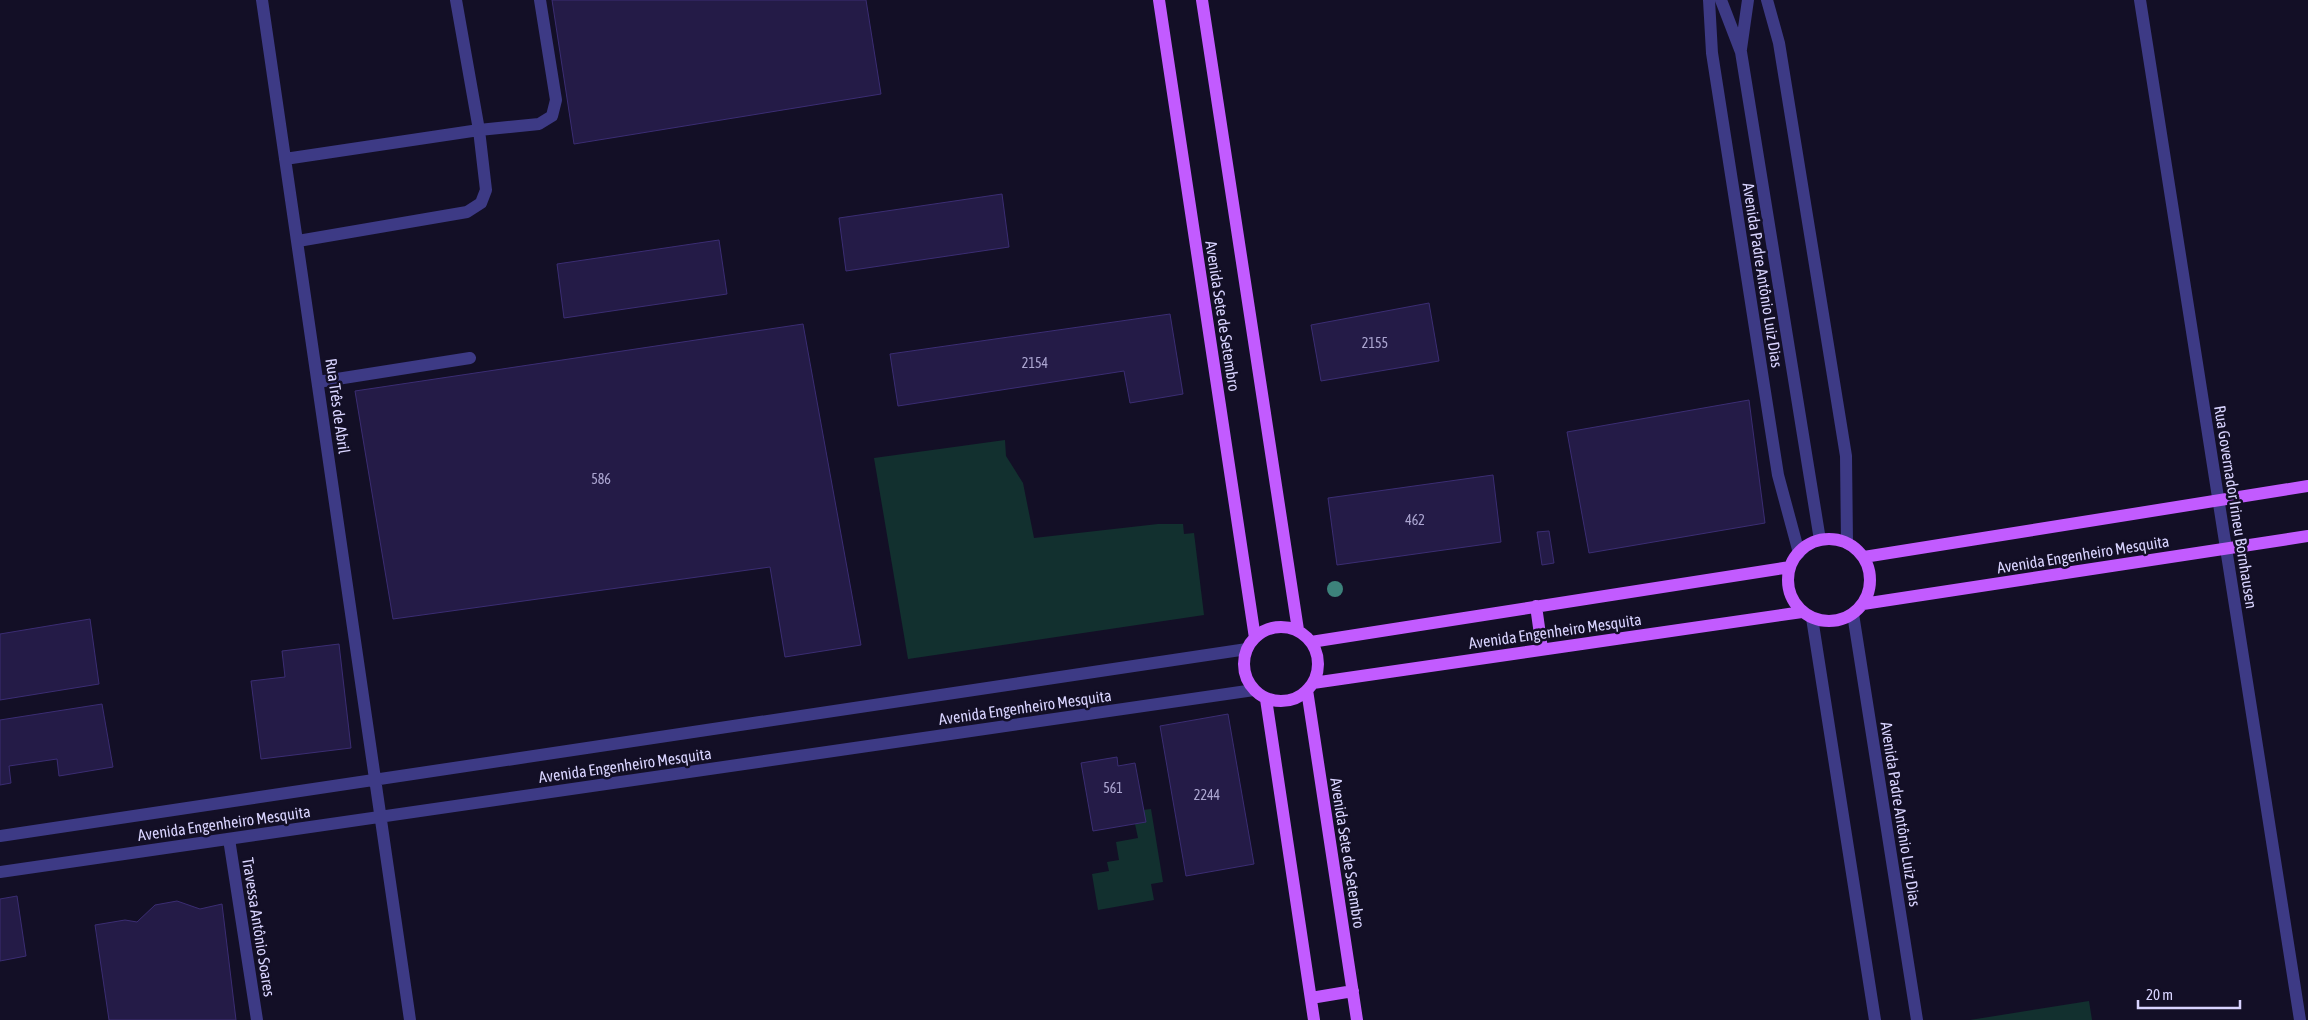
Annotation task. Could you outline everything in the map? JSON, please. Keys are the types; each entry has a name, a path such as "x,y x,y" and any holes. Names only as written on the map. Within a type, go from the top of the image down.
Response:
{"main road":[{"name":"Avenida Sete de Setembro","path":"1159,0 1255,638"},
{"name":"Avenida Sete de Setembro","path":"1202,0 1298,630"},
{"name":"Avenida Engenheiro Mesquita","path":"1864,557 2308,486"},
{"name":"Avenida Engenheiro Mesquita","path":"1863,604 2308,536"},
{"path":"1820,540 1834,540 1847,543 1864,557 1869,568 1869,592 1863,604 1853,614 1841,620 1826,621 1807,615 1794,602 1789,591 1790,567 1799,553 1808,545 1820,540"},
{"name":"Avenida Engenheiro Mesquita","path":"1311,642 1790,567"},
{"path":"1536,606 1542,649"},
{"name":"Avenida Engenheiro Mesquita","path":"1310,687 1542,649 1807,615"},
{"path":"1274,628 1298,630 1311,642 1318,662 1310,687 1298,697 1288,701 1266,699 1254,690 1244,671 1247,649 1255,638 1274,628"},
{"name":"Avenida Sete de Setembro","path":"1310,687 1357,1020"},
{"path":"1266,699 1314,1020"},
{"path":"1311,998 1353,991"}],"street":[{"name":"Rua Três de Abril","path":"262,0 410,1020"},
{"path":"298,241 466,212 481,203 486,190 479,130 456,0"},
{"path":"286,160 479,130 539,124 552,116 556,100 540,0"},
{"name":"Avenida Padre Antônio Luiz Dias","path":"1709,0 1712,53 1778,475 1799,553"},
{"path":"1721,0 1741,52 1820,540"},
{"path":"1741,52 1748,0"},
{"path":"1767,0 1779,43 1846,456 1847,543"},
{"name":"Rua Governador Irineu Bornhausen","path":"2140,0 2300,1020"},
{"path":"318,382 470,358"},
{"name":"Avenida Padre Antônio Luiz Dias","path":"1853,614 1916,1020"},
{"path":"1807,615 1875,1020"},
{"name":"Avenida Engenheiro Mesquita","path":"0,836 1247,649"},
{"name":"Avenida Engenheiro Mesquita","path":"0,872 1254,690"},
{"name":"Travessa Antônio Soares","path":"229,839 256,1020"}],"green space":[{"path":"1005,440 1006,456 1023,483 1034,538 1158,524 1183,524 1184,534 1194,533 1204,615 908,659 874,458"},
{"path":"1151,809 1163,882 1151,884 1154,900 1098,910 1092,874 1109,871 1107,862 1119,860 1116,842 1138,838 1135,824 1145,822 1143,810"},
{"path":"2089,1001 2092,1020 1970,1020"}],"building":[{"path":"552,0 866,0 881,94 574,144"},
{"path":"1002,194 1009,247 846,271 839,218"},
{"path":"719,240 727,294 564,318 557,264"},
{"path":"1429,303 1439,361 1321,381 1311,325"},
{"path":"1170,314 1183,394 1130,403 1124,371 898,406 890,354"},
{"path":"803,324 861,645 785,657 770,567 393,619 355,391"},
{"path":"1749,400 1765,523 1589,553 1567,432"},
{"path":"1493,475 1501,542 1337,565 1328,498"},
{"path":"1549,531 1554,563 1542,565 1537,532"},
{"path":"90,619 99,684 0,700 0,634"},
{"path":"339,644 351,748 261,759 251,681 285,677 282,651"},
{"path":"102,704 113,767 59,776 57,759 9,766 11,783 0,785 0,720"},
{"path":"1228,714 1254,864 1186,876 1160,726"},
{"path":"1117,757 1118,766 1135,763 1146,822 1093,831 1081,763"},
{"path":"17,896 26,956 0,961 0,899"},
{"path":"177,901 200,909 222,904 236,1020 109,1020 95,925 125,920 137,922 155,905"}]}
